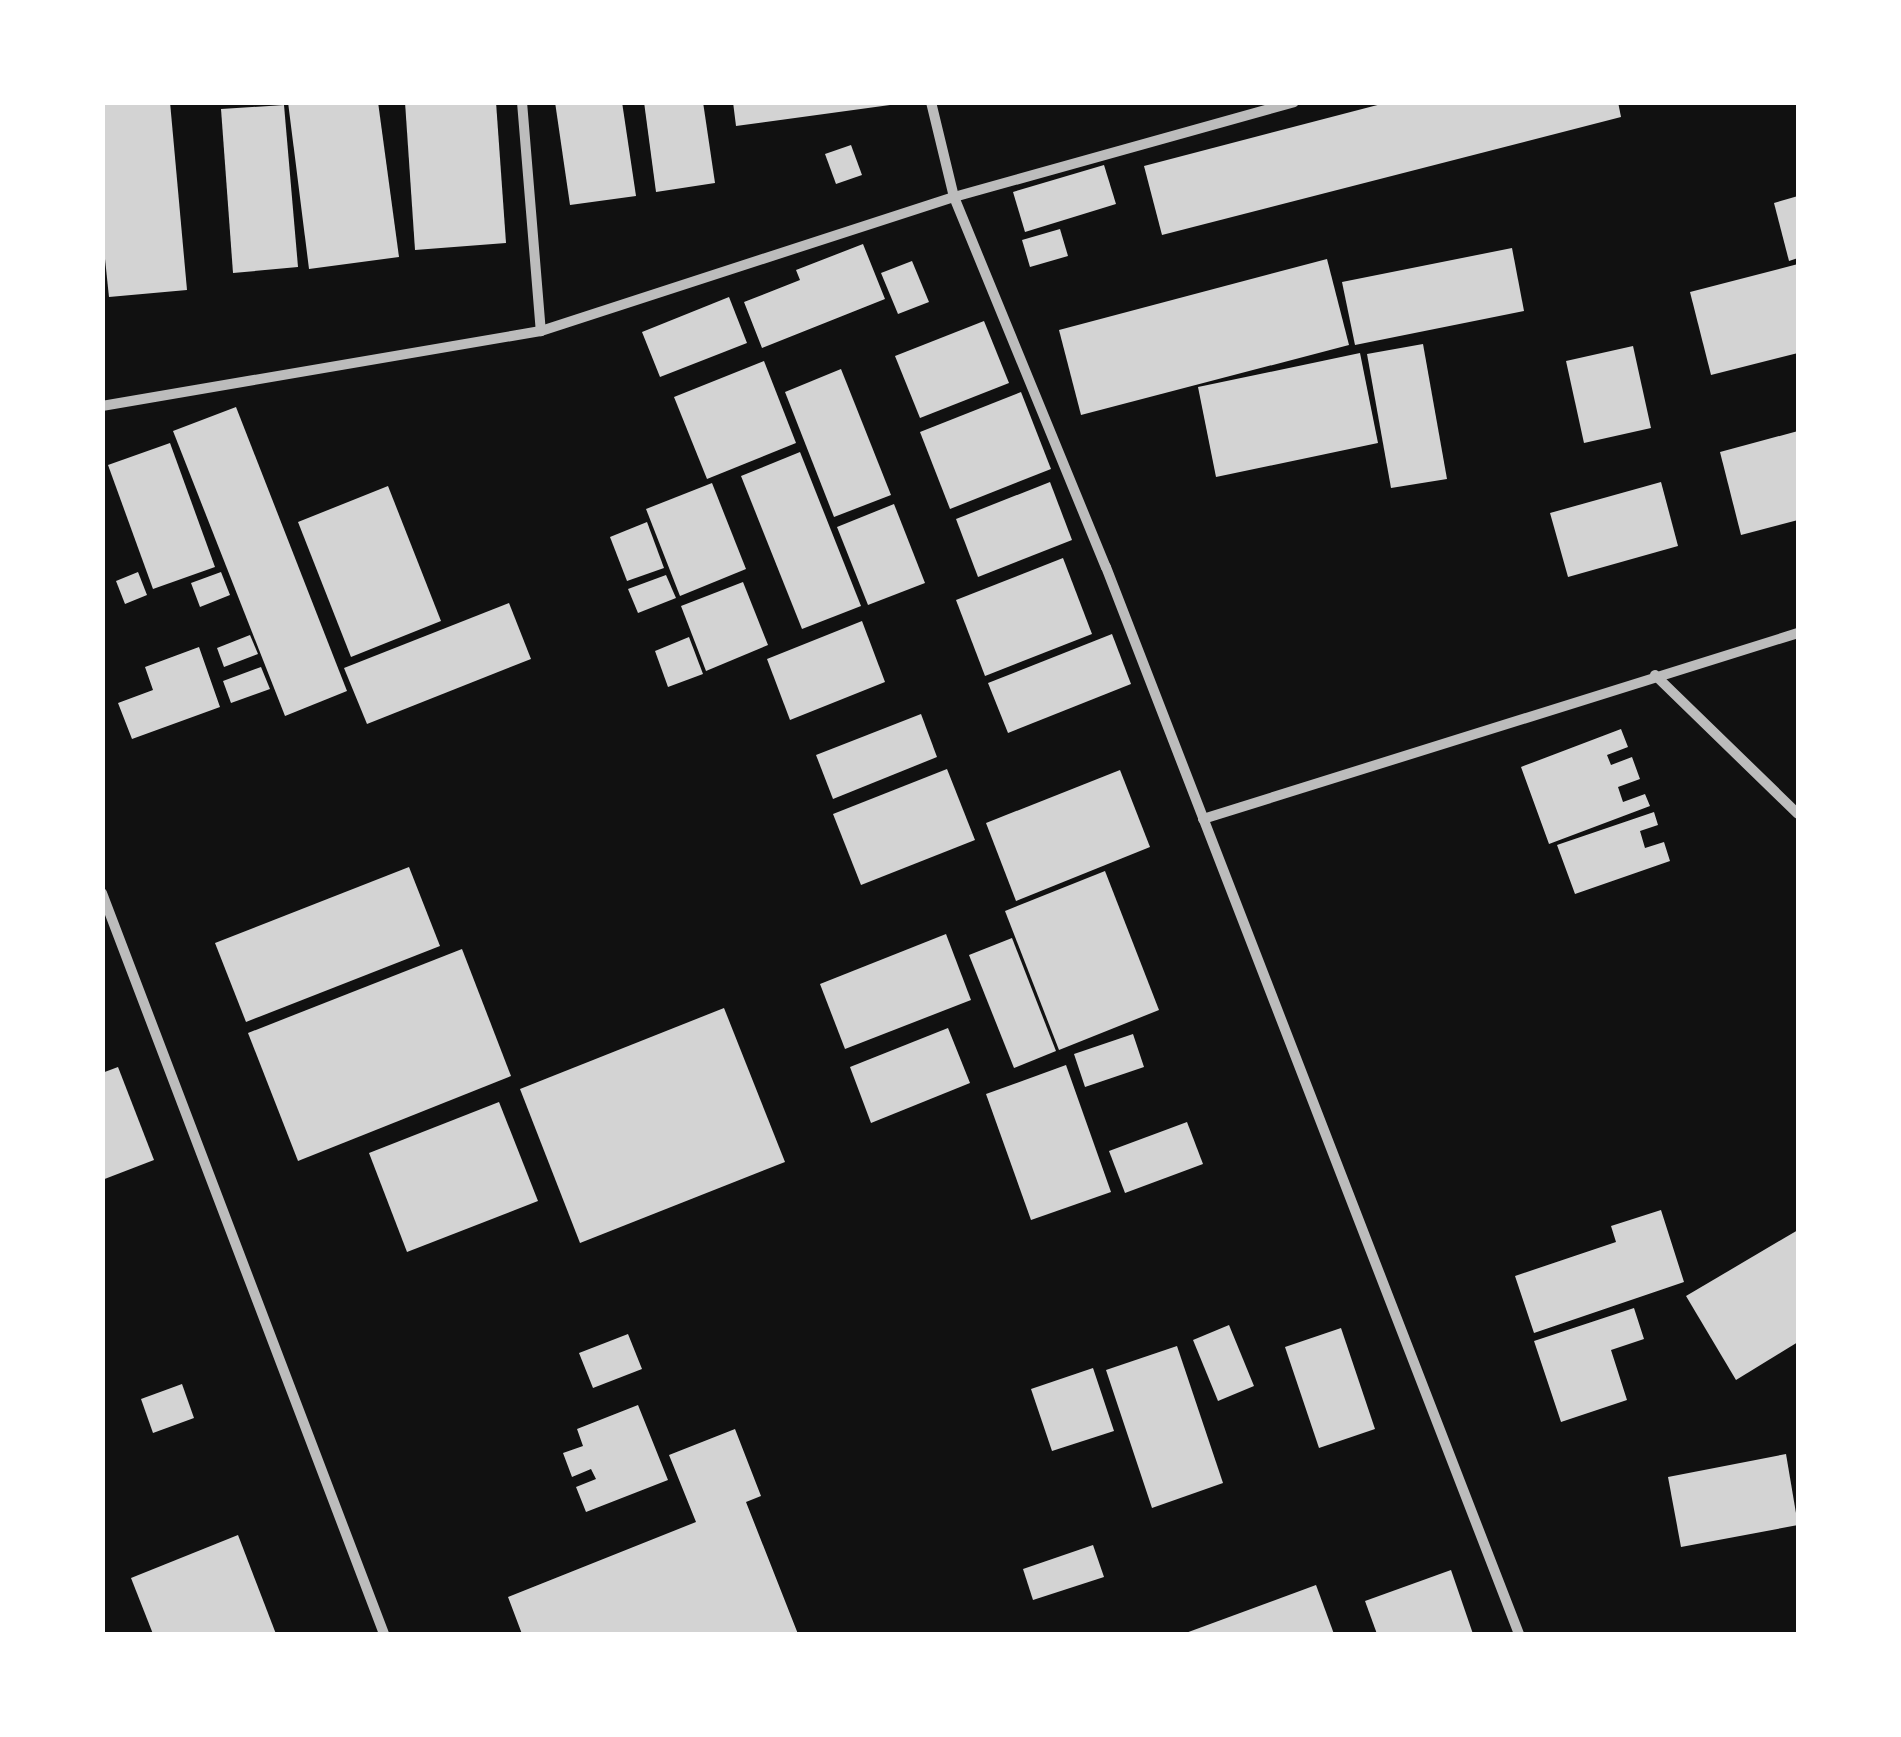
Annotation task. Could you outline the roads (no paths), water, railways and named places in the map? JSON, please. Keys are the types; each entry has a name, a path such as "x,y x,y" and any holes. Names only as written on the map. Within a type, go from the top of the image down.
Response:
{"street":[{"path":"522,102 541,331"},
{"path":"931,102 954,197 1106,567 1519,1634"},
{"path":"102,406 541,331 954,197 1294,102"},
{"path":"1202,819 1798,632"},
{"path":"1655,676 1798,814"},
{"path":"102,893 384,1634"}]}
